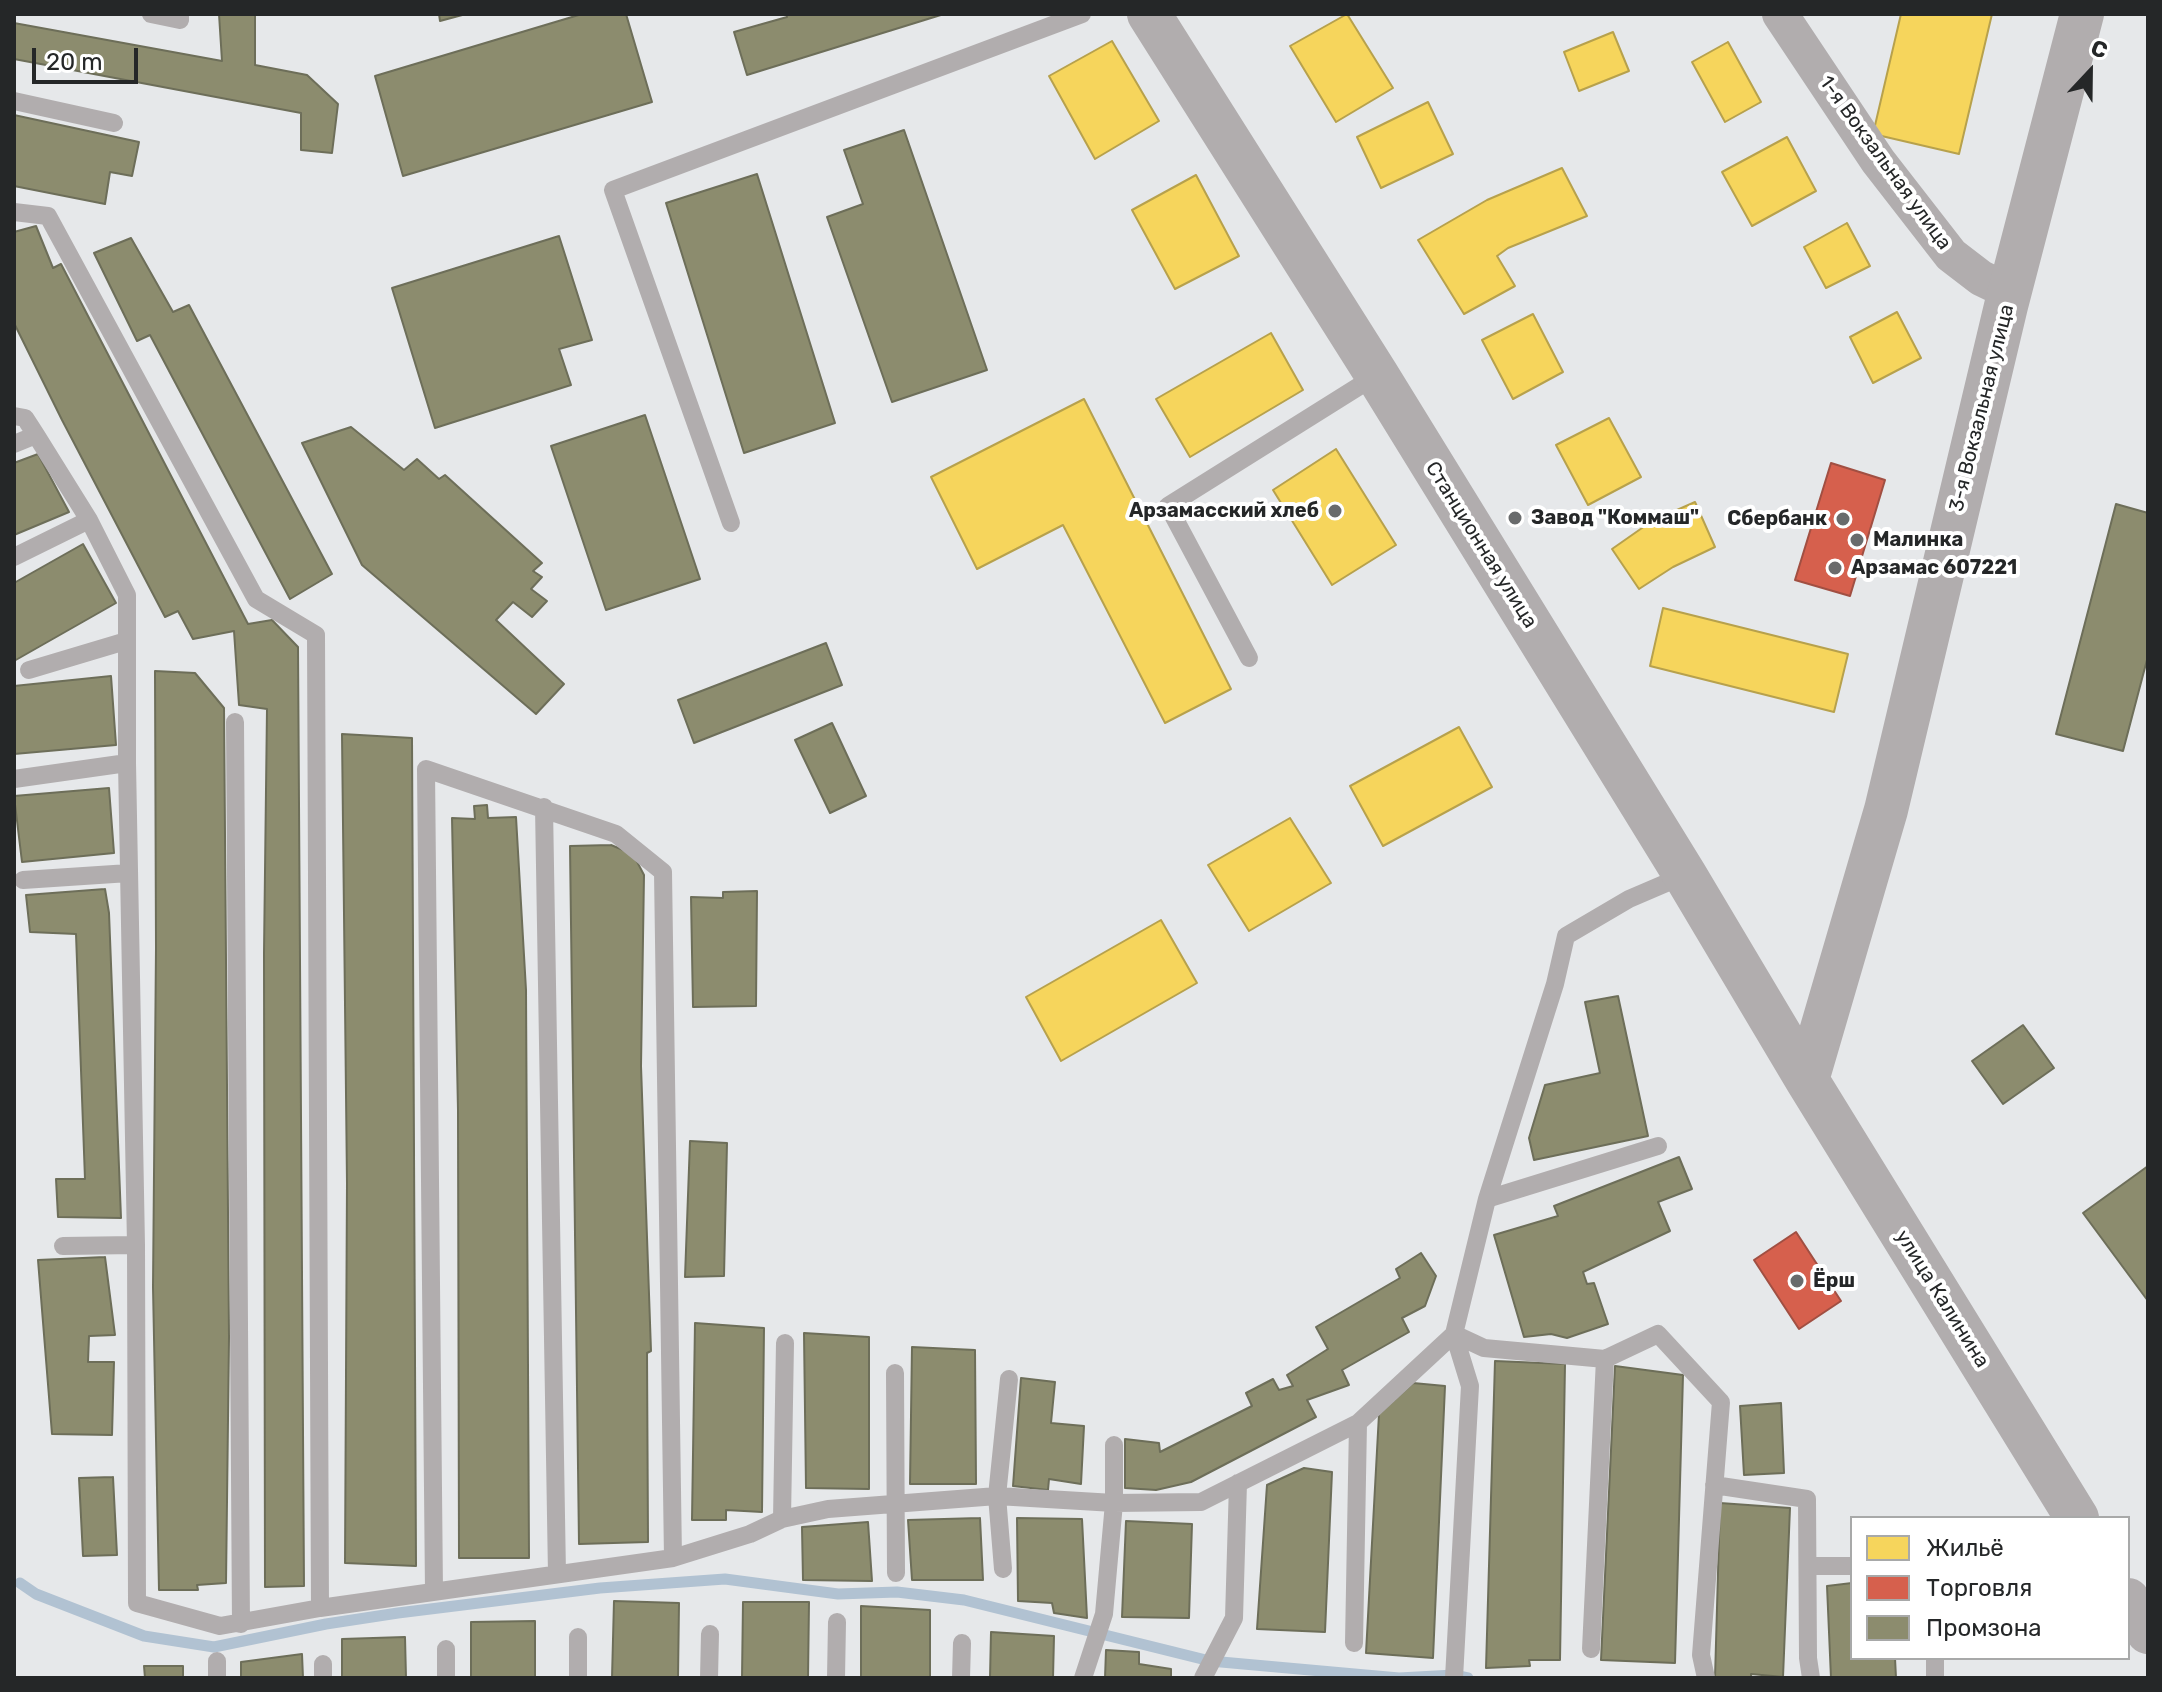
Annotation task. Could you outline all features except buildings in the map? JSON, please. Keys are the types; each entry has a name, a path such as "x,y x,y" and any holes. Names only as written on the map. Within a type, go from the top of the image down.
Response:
{"street":[{"name":"Станционная улица","path":"1149,14 1377,375 1685,875 1807,1080"},
{"name":"1-я Вокзальная улица","path":"1780,14 1878,161 1951,255 1981,278 2010,292"},
{"name":"3-я Вокзальная улица","path":"1807,1080 1886,810 2010,292 2082,14"},
{"name":"улица Калинина","path":"1807,1080 2076,1516"},
{"path":"2130,1603 2148,1632"}],"lane":[{"path":"151,14 180,20 180,14"},
{"path":"731,523 613,190 1082,14"},
{"path":"14,101 114,123"},
{"path":"14,212 48,216 256,599 316,635 320,1608"},
{"path":"1249,658 1168,506 1377,375"},
{"path":"14,416 25,418 36,435 89,520 127,595 136,1245 137,1603 220,1626 320,1608 673,1558 750,1534 782,1519 828,1509 997,1496 1114,1503 1201,1502 1358,1423 1454,1334"},
{"path":"14,444 36,435"},
{"path":"14,557 89,520"},
{"path":"29,670 126,641"},
{"path":"235,722 241,1624"},
{"path":"14,779 127,763"},
{"path":"434,1591 426,769 616,834 663,872 673,1558"},
{"path":"544,807 557,1574"},
{"path":"23,880 129,873"},
{"path":"1454,1678 1470,1386 1454,1334 1487,1199 1555,984 1566,936 1629,899 1685,875"},
{"path":"1487,1199 1658,1146"},
{"path":"63,1246 136,1245"},
{"path":"1454,1334 1484,1348 1605,1359 1658,1334 1721,1402 1701,1655 1706,1678"},
{"path":"782,1519 785,1343"},
{"path":"1591,1649 1605,1359"},
{"path":"895,1373 896,1573"},
{"path":"1003,1569 997,1496 1009,1379"},
{"path":"1354,1643 1358,1423"},
{"path":"1083,1678 1104,1614 1114,1503 1114,1445"},
{"path":"1203,1678 1234,1618 1238,1483"},
{"path":"1714,1485 1807,1499 1808,1658 1811,1678"},
{"path":"1809,1566 1850,1566"},
{"path":"836,1678 837,1622"},
{"path":"709,1678 710,1634"},
{"path":"578,1637 578,1678"},
{"path":"961,1678 962,1643"},
{"path":"446,1649 446,1678"}],"waterway":[{"path":"20,1583 36,1594 144,1636 214,1647 398,1613 600,1588 725,1579 838,1594 897,1592 964,1600 1210,1661 1399,1678 1454,1675 1468,1678"}],"place":[{"name":"Арзамасский хлеб","path":"1335,511"},
{"name":"Завод \"Коммаш\"","path":"1515,518"},
{"name":"Сбербанк","path":"1843,519"},
{"name":"Малинка","path":"1857,540"},
{"name":"Арзамас 607221","path":"1835,568"},
{"name":"Ёрш","path":"1797,1281"}]}
